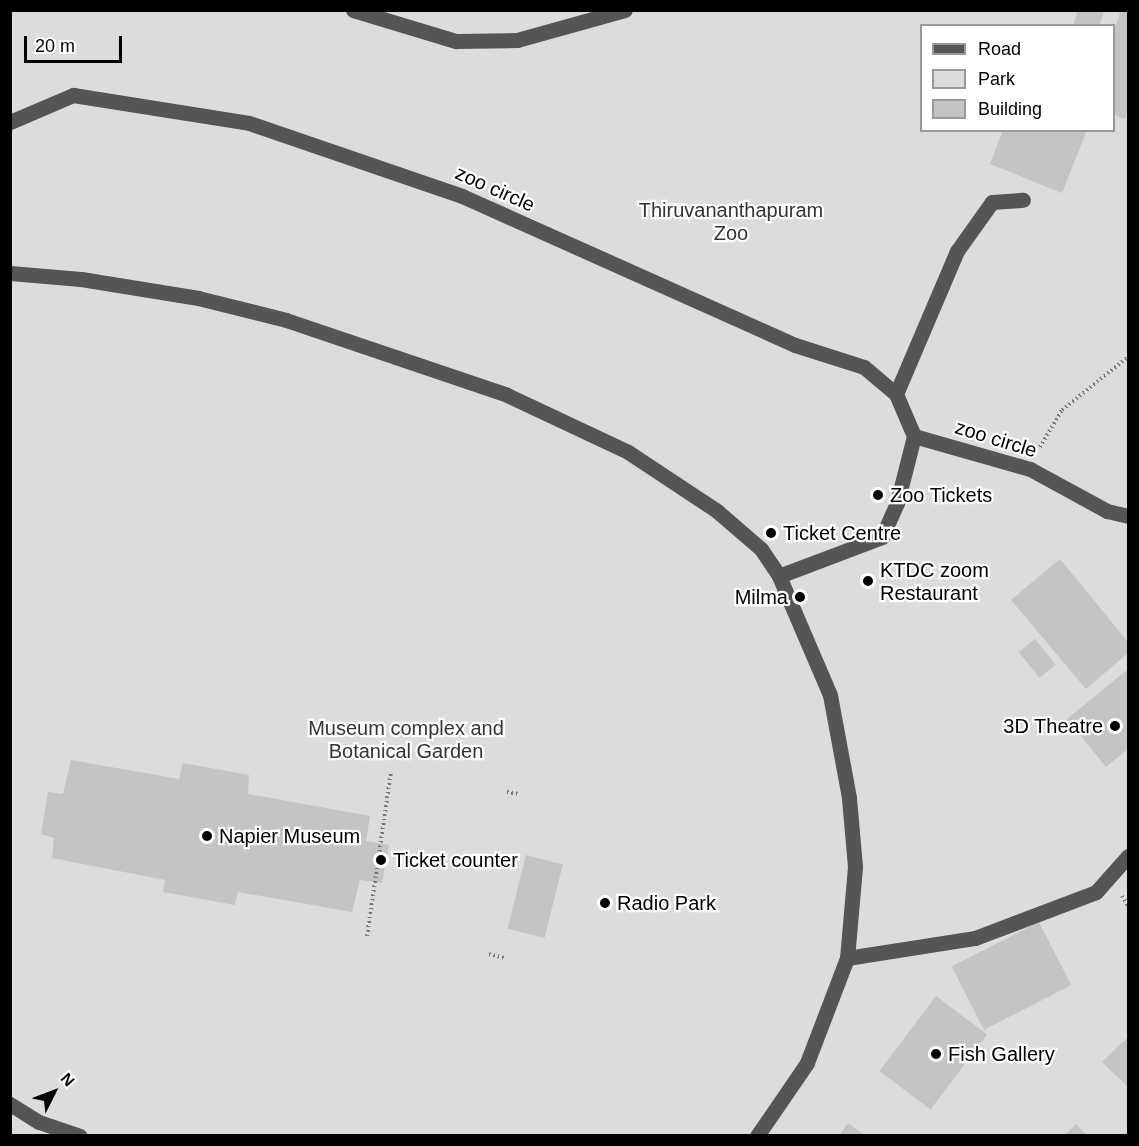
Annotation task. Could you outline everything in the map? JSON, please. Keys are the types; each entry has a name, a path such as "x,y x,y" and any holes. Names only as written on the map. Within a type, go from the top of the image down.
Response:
{"lane":[{"path":"353,10 456,41 517,40 625,10"},
{"name":"zoo circle","path":"10,122 73,95 249,123 462,196 795,345 864,367 896,394 914,436 1027,468 1107,511 1128,516"},
{"path":"896,394 957,251 992,202 1023,200"},
{"path":"10,273 81,279 198,298 286,320 507,395 628,452 717,511 761,549 779,576 830,695 849,798 855,867 847,958 807,1063 757,1136"},
{"path":"779,576 882,537 897,503 914,436"},
{"path":"847,958 975,938 1096,892 1128,856"},
{"path":"10,1104 39,1122 80,1136"}],"path":[{"path":"1027,468 1062,410 1128,357"},
{"path":"367,936 391,772"},
{"path":"507,792 519,794"},
{"path":"489,954 505,958"}],"green space":[{"name":"Museum complex and Botanical Garden","path":"10,11 1128,11 1128,1135 11,1135"}],"building":[{"path":"1078,10 1104,12 1100,24 1074,24"},
{"path":"1121,10 1128,10 1128,107 1125,119 1115,115 1115,28"},
{"path":"1002,132 1086,132 1062,193 990,164"},
{"path":"1060,559 1128,642 1128,653 1086,689 1011,600"},
{"path":"1035,639 1056,665 1039,678 1019,652"},
{"path":"1128,669 1128,749 1106,767 1067,719"},
{"name":"Napier Museum","path":"71,760 179,779 183,763 249,775 248,794 370,816 366,841 389,845 382,883 360,880 352,912 238,892 235,905 163,892 165,880 52,858 54,838 41,834 48,792 63,794"},
{"path":"526,855 563,864 544,938 508,929"},
{"path":"1039,922 1071,985 984,1030 952,966"},
{"name":"Fish Gallery","path":"936,996 987,1035 931,1110 879,1071"},
{"path":"1128,1037 1128,1087 1102,1062"},
{"path":"848,1123 866,1136 839,1136"},
{"path":"1076,1124 1087,1136 1064,1136"}],"place":[{"name":"Zoo Tickets","path":"878,495"},
{"name":"Ticket Centre","path":"771,533"},
{"name":"KTDC zoom Restaurant","path":"868,581"},
{"name":"Milma","path":"800,597"},
{"name":"3D Theatre","path":"1115,726"},
{"name":"Napier Museum","path":"207,836"},
{"name":"Ticket counter","path":"381,860"},
{"name":"Radio Park","path":"605,903"},
{"name":"Fish Gallery","path":"936,1054"}],"park label":[{"name":"Thiruvananthapuram Zoo","path":"731,222"}]}
